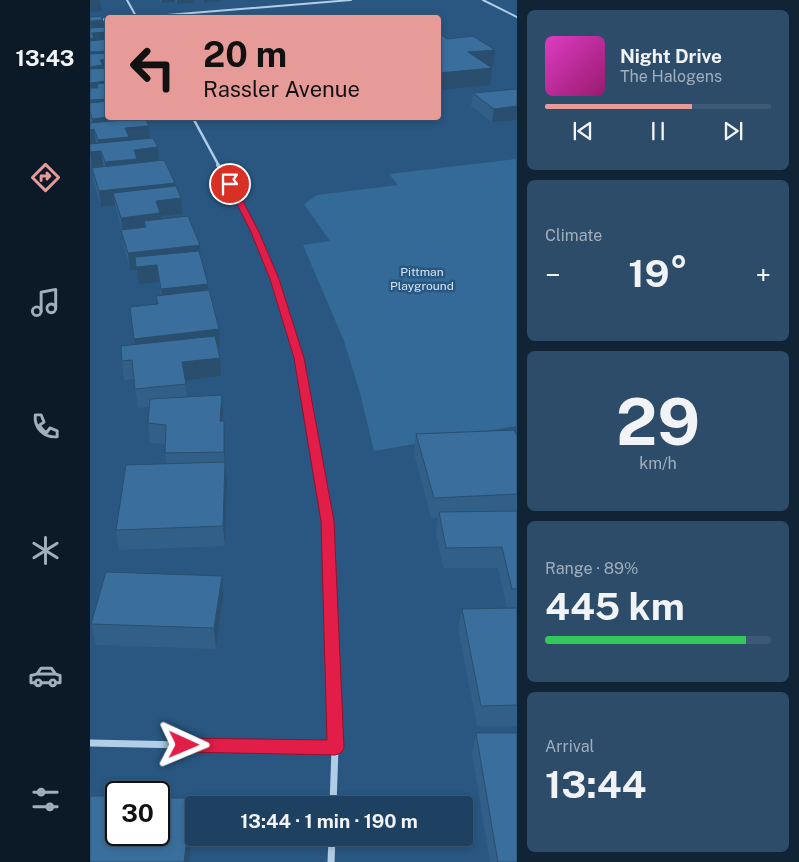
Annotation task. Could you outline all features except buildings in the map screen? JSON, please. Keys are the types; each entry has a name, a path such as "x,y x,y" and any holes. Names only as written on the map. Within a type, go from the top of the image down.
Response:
{"street":[{"path":"127,0 136,15"},
{"path":"162,15 351,0"},
{"path":"483,0 516,17"},
{"path":"90,21 105,19"},
{"path":"194,120 255,232 274,279 299,358 328,521 335,748 333,796"},
{"path":"90,743 335,748"},
{"path":"332,846 332,862"}],"green space":[{"name":"Pittman Playground","path":"516,159 516,426 374,451 360,393 344,341 303,245 330,241 304,204 317,195 398,185 389,174"}],"route":[{"path":"184,745 335,748 328,521 299,358 274,279 255,232 230,184"}]}
